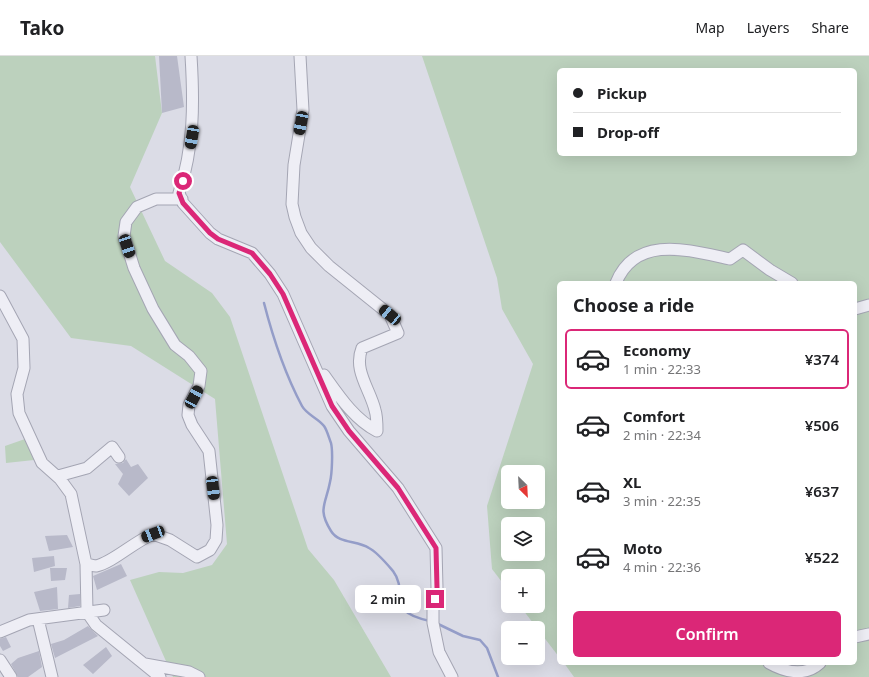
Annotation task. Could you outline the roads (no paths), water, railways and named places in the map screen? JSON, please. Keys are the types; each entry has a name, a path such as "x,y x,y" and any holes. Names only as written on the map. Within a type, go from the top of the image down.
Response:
{"street":[{"path":"191,56 194,97 192,137 186,169 179,193 182,199 210,233 218,239 252,253 270,274 283,294 332,406 368,455 398,488 436,548 437,588 433,610 433,623 439,652 452,677"},
{"path":"300,56 303,110 294,165 292,204 295,218 301,233 311,248 329,266 390,315 398,333 362,348 359,354 359,369 376,410 377,431 365,425 356,417 310,354"},
{"path":"86,564 95,566 140,539 153,534 170,540 197,557 210,550 216,540 217,525 208,451 192,425 188,415 189,405 199,386 201,371 189,356 175,345 153,308 134,268 124,236 126,222 138,207 156,199 182,199"},
{"path":"617,281 628,265 636,258 666,248 688,250 730,259 743,250 770,270 789,281"},
{"path":"0,296 24,339 24,368 17,394 19,413 42,463 58,476 70,494 86,564 87,612 96,625 160,677"},
{"path":"857,308 869,305"},
{"path":"58,476 87,468 112,447 119,457"},
{"path":"0,632 21,622 104,610"},
{"path":"38,619 52,677"},
{"path":"857,637 869,634"},
{"path":"0,660 11,677"},
{"path":"144,664 189,672 199,677"},
{"path":"772,665 780,670 796,673 818,665"}],"waterway":[{"path":"264,303 280,356 296,394 304,409 324,426 331,443 331,474 323,512 331,531 339,538 364,546 379,555 398,579 402,607 416,617 430,621"},
{"path":"436,623 463,636 480,640 487,648 498,677"}]}
